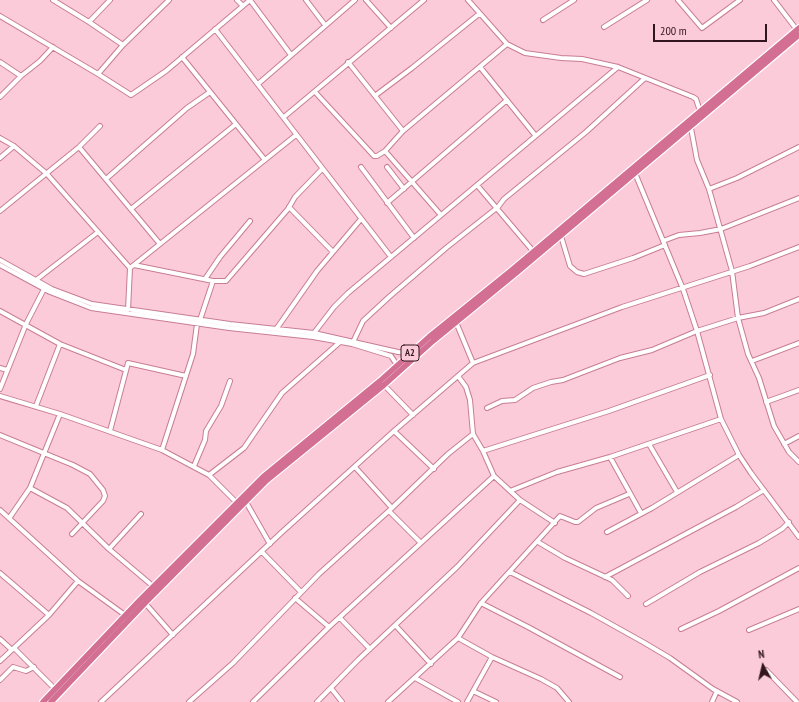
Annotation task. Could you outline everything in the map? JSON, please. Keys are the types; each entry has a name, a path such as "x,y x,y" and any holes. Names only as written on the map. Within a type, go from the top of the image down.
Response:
{"highway":[{"name":"A2","path":"51,702 145,603 241,508 267,480 351,408 410,353 798,31"},
{"name":"A2","path":"43,702 236,502 263,477 351,408 384,385 413,358 690,128 798,31"}],"street":[{"path":"89,22 110,0"},
{"path":"98,74 123,45 169,0"},
{"path":"237,0 243,6"},
{"path":"0,16 132,95 166,71 250,0 291,54"},
{"path":"306,0 326,26"},
{"path":"258,84 355,0"},
{"path":"366,0 391,28"},
{"path":"416,0 419,4"},
{"path":"284,117 424,0"},
{"path":"468,0 507,44 525,53 561,58 582,59 618,67 644,79 693,97 696,99 700,111"},
{"path":"543,20 574,0"},
{"path":"604,27 647,0"},
{"path":"678,0 702,28 740,0"},
{"path":"774,0 798,31"},
{"path":"56,1 123,45"},
{"path":"376,94 412,68 479,14"},
{"path":"215,29 391,258"},
{"path":"315,92 374,156 377,156 386,151 403,131 507,44"},
{"path":"0,97 21,76 40,61 53,47"},
{"path":"182,57 265,160"},
{"path":"0,62 21,76"},
{"path":"348,62 376,94 403,131"},
{"path":"480,67 535,135"},
{"path":"314,333 334,307 440,214 618,67"},
{"path":"354,340 366,318 446,248 497,208 504,199 586,132 644,79"},
{"path":"106,179 187,108 210,92"},
{"path":"387,203 507,100"},
{"path":"131,208 236,124"},
{"path":"0,211 79,147 100,126"},
{"path":"690,128 697,160 708,189 732,271 738,318 752,361 774,426 784,444 799,462"},
{"path":"130,268 296,135"},
{"path":"0,138 14,146 47,174 130,268 128,310"},
{"path":"0,158 14,146"},
{"path":"79,147 160,244"},
{"path":"708,189 737,178 799,147"},
{"path":"386,151 440,214"},
{"path":"361,167 414,238"},
{"path":"387,167 404,189"},
{"path":"134,265 213,281 226,281 289,207 295,197 322,169"},
{"path":"635,173 683,289 710,375 721,419 739,455 799,536"},
{"path":"477,185 533,251"},
{"path":"561,236 570,266 578,272 584,274 633,258 679,235 720,229 799,198"},
{"path":"289,207 333,252"},
{"path":"277,328 333,252 361,219"},
{"path":"205,279 220,257 250,222"},
{"path":"36,280 98,232"},
{"path":"101,702 270,544 394,431 473,363 622,307 683,289 799,247"},
{"path":"0,260 52,288 92,304 199,322 277,328 314,333 354,340 398,352 410,353"},
{"path":"0,265 44,289 91,308 313,337 340,342 391,356 397,365"},
{"path":"162,450 193,354 199,322 213,281"},
{"path":"0,389 26,324 44,289"},
{"path":"487,408 502,401 515,400 533,388 563,380 620,358 652,350 697,331 738,318 764,313 799,298"},
{"path":"0,310 60,344 126,370"},
{"path":"456,322 473,363"},
{"path":"209,475 244,448 282,393 340,342"},
{"path":"36,406 60,344"},
{"path":"752,361 799,344"},
{"path":"110,431 127,365 131,362 186,376"},
{"path":"0,368 7,370"},
{"path":"483,451 609,411 710,375"},
{"path":"458,376 466,387 470,400 473,434 483,451 494,476 520,500 555,523"},
{"path":"194,466 206,431 221,406 230,381"},
{"path":"384,385 413,415"},
{"path":"766,402 799,390"},
{"path":"0,396 36,406 162,450 209,475 241,508"},
{"path":"10,517 30,488 60,414"},
{"path":"510,491 557,472 610,457 721,419"},
{"path":"394,431 434,469"},
{"path":"189,702 233,663 318,574 390,510 448,454 473,434"},
{"path":"0,435 45,452 90,474 104,493 103,501 72,534"},
{"path":"784,444 799,436"},
{"path":"649,444 677,492"},
{"path":"607,532 739,455"},
{"path":"610,457 629,494 641,513"},
{"path":"355,467 390,510 420,542"},
{"path":"253,702 420,542 494,476"},
{"path":"30,488 67,508 109,549 154,587"},
{"path":"605,577 736,507 764,490"},
{"path":"388,702 458,638 481,604 562,516 578,522 596,508 629,494"},
{"path":"317,702 370,649 458,567 520,500"},
{"path":"246,502 270,544"},
{"path":"0,510 10,517 78,581 126,615"},
{"path":"109,549 141,514"},
{"path":"646,604 700,572 759,543 782,529 789,522"},
{"path":"538,542 565,558 612,580 628,596"},
{"path":"262,552 301,592"},
{"path":"681,630 799,568"},
{"path":"510,572 591,612 670,658 717,691 728,695 738,702"},
{"path":"0,573 48,615"},
{"path":"0,661 48,615 78,581"},
{"path":"295,598 329,628"},
{"path":"145,603 173,636"},
{"path":"481,604 528,627 620,677"},
{"path":"749,630 799,609"},
{"path":"340,618 370,649"},
{"path":"396,626 431,664"},
{"path":"458,638 492,657 541,679 557,688 569,702"},
{"path":"0,639 34,667 55,689"},
{"path":"467,702 492,657"},
{"path":"0,680 13,667 22,671 34,667"},
{"path":"766,670 797,702"},
{"path":"415,678 458,702"},
{"path":"331,688 342,702"},
{"path":"473,691 496,702"},
{"path":"712,702 717,691"}]}
